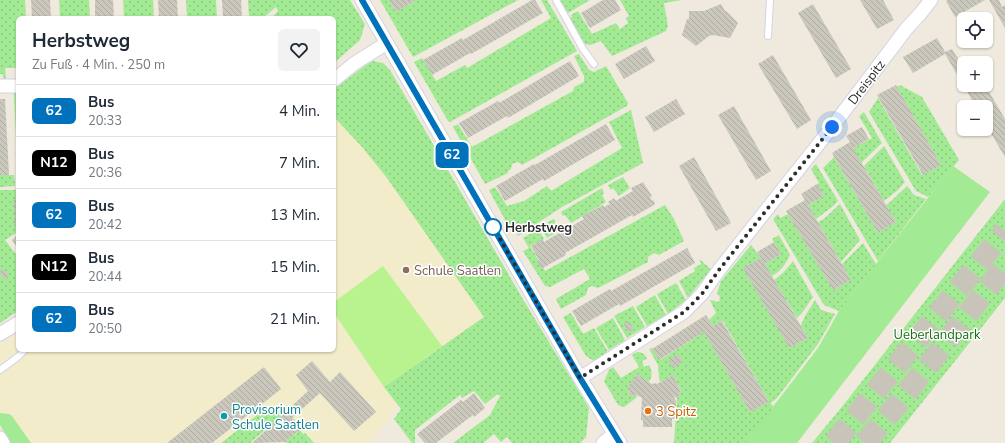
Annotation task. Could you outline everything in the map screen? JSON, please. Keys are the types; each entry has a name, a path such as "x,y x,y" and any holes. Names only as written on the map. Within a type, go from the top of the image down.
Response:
{"street":[{"path":"362,0 580,378 617,439 603,443"},
{"name":"Dreispitz","path":"580,378 684,312 702,294 907,28 931,0"},
{"path":"336,78 355,63 387,43"},
{"path":"0,86 16,86"},
{"path":"0,334 16,324"},
{"path":"0,438 3,443"}],"lane":[{"path":"556,0 583,49 594,64"},
{"path":"768,36 770,0"},
{"path":"0,370 23,352"}],"shaded area":[{"name":"Schule Saatlen","path":"354,74 504,316 400,402 386,423 368,443 11,443 0,426 0,344 16,334 16,352 336,352 336,88"}],"green space":[{"path":"0,0 25,0 26,16 16,16 16,68 5,68 6,79 3,78 3,74 0,74"},
{"path":"59,0 89,0 90,16 60,16"},
{"path":"123,0 153,0 154,16 124,16"},
{"path":"186,0 216,0 217,16 187,16"},
{"path":"248,0 350,0 365,24 360,40 336,61 336,16 273,16 278,11 276,7 265,16 249,16"},
{"path":"380,0 389,0 396,12 416,0 518,0 413,57"},
{"path":"541,0 547,0 577,51 450,122 448,121 414,62 422,58 436,81 465,65 467,68 551,18"},
{"path":"560,0 590,0 568,13"},
{"path":"620,0 682,0 664,3 668,26 666,31 612,56 601,41 590,45 585,44 570,18 572,17 571,15 578,11 592,34 616,23 620,29 628,23 626,18 629,16"},
{"path":"579,54 589,70 594,72 606,66 628,103 627,106 522,165 518,162 512,164 508,173 485,184 453,127 458,124 472,147 573,91 574,87 584,82 584,76 574,56"},
{"path":"373,61 383,63 390,70 524,301 589,408 586,437 580,443 512,443 507,437 501,442 494,434 483,443 453,443 490,415 500,396 498,394 485,404 474,391 462,398 460,395 415,430 415,443 412,443 394,419 401,409 384,387 484,317 387,178 363,148 336,119 336,88"},
{"path":"900,85 922,97 959,160 928,197 916,191 869,112 878,98 922,175 941,165 897,87"},
{"path":"16,91 16,139 14,93"},
{"path":"631,110 643,163 562,207 518,236 513,227 510,229 489,190 495,187 507,206 524,201 547,186 551,191 622,148 609,122"},
{"path":"864,112 882,143 861,163 853,148 872,138 859,116"},
{"path":"884,146 905,182 898,190 884,201 864,166"},
{"path":"834,157 878,233 896,222 886,205 907,186 914,195 926,199 878,261 823,168"},
{"path":"816,164 838,201 816,219 808,205 824,196 811,169"},
{"path":"953,166 990,192 797,443 745,443 818,348 839,311"},
{"path":"0,175 14,175 15,186 0,187"},
{"path":"623,177 630,188 619,196 613,188 611,190 608,185"},
{"path":"602,188 604,193 602,195 606,202 571,223 565,215 563,216 561,212"},
{"path":"0,190 16,190 16,233 5,240 16,254 16,312 0,323"},
{"name":"Ueberlandpark","path":"1005,199 1005,298 890,443 812,443 841,408"},
{"path":"840,204 860,240 841,262 818,222 825,218"},
{"path":"665,205 674,219 684,241 659,255 654,253 648,257 648,262 598,288 591,286 588,288 586,295 561,309 556,299 590,279 584,269 550,287 545,286 523,251 529,248 523,238 538,229 544,239 530,246 545,271"},
{"path":"778,214 780,218 788,214 833,290 851,280 842,264 863,243 876,264 839,311 824,305 773,219"},
{"path":"553,219 555,220 555,225 559,231 547,238 541,227"},
{"path":"779,235 790,255 783,267 772,276 765,264 781,254 772,239"},
{"path":"751,245 761,258 744,269 789,348 808,338 801,325 815,300 821,310 835,314 818,344 777,398 770,402 774,408 745,443 674,443 677,398 681,395 679,392 681,390 673,375 660,382 658,365 649,349 652,348 660,360 704,332 750,412 769,402 723,321 713,326 709,320 716,313 710,300 719,302 720,297 717,293 721,281"},
{"path":"699,259 711,269 688,298 679,281 695,271 694,268 701,264"},
{"path":"793,261 813,297 797,318 774,280 783,273"},
{"path":"383,266 442,346 384,387 336,316 336,301"},
{"path":"676,283 686,300 668,314 657,294"},
{"path":"655,295 666,315 647,326 636,307"},
{"path":"633,306 645,327 627,338 614,316"},
{"path":"571,313 583,334 594,328 607,350 607,352 594,361 586,356 563,317"},
{"path":"613,318 625,340 609,350 596,328"},
{"path":"640,352 646,357 647,359 642,361 644,367 649,365 652,375 649,382 637,374 628,393 633,397 635,394 637,395 636,398 624,407 618,405 604,381 609,370 613,367 621,378 639,367 632,355"},
{"path":"274,409 286,412 250,443 221,443 261,412"},
{"path":"0,413 9,414 12,416 31,443 11,443 0,425"},
{"path":"300,430 303,434 305,433 314,443 285,443 287,442 286,440 294,433 295,435"}],"building":[{"path":"31,0 50,0 51,16 32,16"},
{"path":"95,0 113,0 114,16 95,16"},
{"path":"158,0 177,0 178,16 159,16"},
{"path":"222,0 241,0 242,16 223,16"},
{"path":"389,0 416,0 396,12"},
{"path":"532,0 535,0 543,13 432,75 423,60 462,38 463,40"},
{"path":"603,0 615,0 621,10 590,28 581,13"},
{"path":"860,0 883,0 894,20 877,29"},
{"path":"985,0 964,12 957,12 957,16 955,17 946,1"},
{"path":"989,0 999,0 1002,7 1005,5 1005,28"},
{"path":"721,4 725,11 738,23 730,38 713,35 709,36 696,46 682,35 687,19 689,19 689,11 704,11"},
{"path":"813,4 851,69 836,78 798,13"},
{"path":"937,38 945,52 952,49 957,57 957,75 945,54 913,73 903,57"},
{"path":"646,46 655,61 624,79 615,64"},
{"path":"773,55 811,120 797,129 758,64"},
{"path":"570,61 579,76 508,118 507,116 468,138 459,123 498,101 499,103"},
{"path":"896,85 941,165 923,175 877,95"},
{"path":"967,92 989,92 1005,119 1005,157 993,136 993,100 972,100"},
{"path":"0,99 5,99 9,175 0,175"},
{"path":"676,99 685,114 654,132 645,117"},
{"path":"734,106 771,171 756,180 718,115"},
{"path":"606,124 615,140 544,181 543,179 505,201 496,186"},
{"path":"862,127 869,139 853,148 896,222 878,233 832,153 850,142 846,136"},
{"path":"694,157 731,223 716,231 679,166"},
{"path":"643,182 652,196 650,197 655,203 654,205 633,217 632,215 565,253 566,255 541,269 537,261 539,260 531,246 543,239 544,242 561,232 560,229 566,226 567,229 584,219 582,216 603,205 604,207 610,204 608,202 614,198 616,201 633,191 631,188"},
{"path":"817,184 824,196 808,205 851,280 833,290 786,211 805,200 801,194"},
{"path":"14,200 16,200 16,227"},
{"path":"16,237 16,245 12,240"},
{"path":"774,242 781,254 765,264 808,338 789,348 743,268 761,258 757,252"},
{"path":"687,248 695,263 620,306 619,304 581,326 572,311"},
{"path":"4,269 9,277 5,280 0,273 0,271"},
{"path":"706,315 713,326 722,321 769,402 750,412 704,332 659,360 652,349"},
{"path":"629,321 634,330 628,333 624,324"},
{"path":"678,354 683,362 673,368 668,360"},
{"path":"312,361 330,382 340,372 376,412 354,431 320,393 292,418 302,429 286,440 286,442 252,443 308,391 296,375"},
{"name":"Provisorium Schule Saatlen","path":"264,367 281,389 212,443 167,443"},
{"path":"637,374 652,384 657,384 673,375 681,391 679,392 681,395 676,398 673,395 676,401 676,419 672,419 672,427 643,427 643,420 641,420 642,398 635,394 633,397 628,393 630,391 627,389"},
{"path":"474,393 485,408 474,417 473,415 436,443 425,443 417,434 461,400 463,402"}],"tunnel":[{"path":"834,443 1005,231"},
{"path":"865,443 905,395 1005,266"}],"bus line":[{"name":"62","path":"362,0 580,378 620,443"}],"place":[{"name":"Herbstweg","path":"493,227"},
{"name":"Schule Saatlen","path":"406,270"},
{"name":"3 Spitz","path":"648,411"},
{"name":"Provisorium Schule Saatlen","path":"224,416"}],"route":[{"path":"493,227 580,378 684,312 702,294 719,270 832,127"}]}
